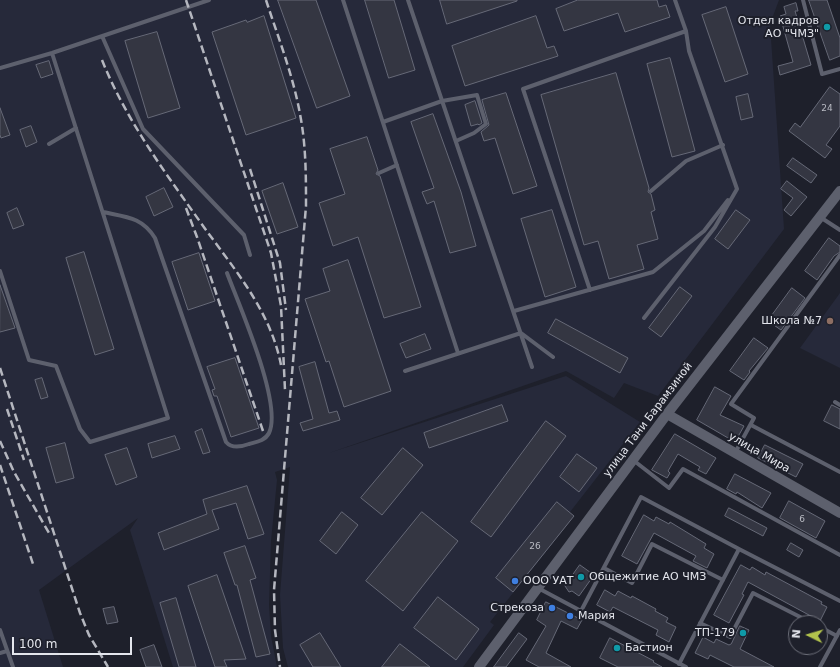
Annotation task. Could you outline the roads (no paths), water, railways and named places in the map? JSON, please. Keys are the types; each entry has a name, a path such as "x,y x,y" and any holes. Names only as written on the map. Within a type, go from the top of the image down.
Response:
{"street":[{"name":"улица Тани Барамзиной","path":"479,667 667,414 840,191"},
{"name":"улица Мира","path":"667,414 840,513"}],"lane":[{"path":"0,68 52,53 209,0"},
{"path":"343,0 458,353"},
{"path":"408,0 532,367"},
{"path":"644,318 715,227 736,188 689,51 686,31 675,0"},
{"path":"803,0 822,74 840,69"},
{"path":"590,290 523,90 686,31"},
{"path":"102,36 144,129 244,235 250,255"},
{"path":"0,271 29,360 56,366 80,429 90,442 168,418 52,53"},
{"path":"383,122 442,101 476,95 486,124 474,133 456,141"},
{"path":"49,144 76,128"},
{"path":"651,191 686,161 722,145"},
{"path":"379,172 397,166"},
{"path":"514,312 653,272 704,231 736,188"},
{"path":"103,212 138,220 147,226 155,238 226,442 232,447 241,447 259,442 267,437 271,426 272,412 265,376 227,273"},
{"path":"820,217 840,230"},
{"path":"735,453 754,418 731,404 840,255"},
{"path":"405,371 521,333"},
{"path":"521,333 553,357"},
{"path":"835,402 840,405"},
{"path":"751,425 840,472"},
{"path":"633,460 669,488 683,469 840,555"},
{"path":"581,611 641,497 840,601"},
{"path":"604,568 632,582 652,544 723,580"},
{"path":"679,664 739,549"},
{"path":"537,588 686,667"},
{"path":"700,623 730,638 753,593 796,615"},
{"path":"0,630 13,667"},
{"path":"820,667 840,630"},
{"path":"828,631 837,636"},
{"path":"0,653 7,651"}],"railway":[{"path":"186,0 271,253 281,306 285,390"},
{"path":"266,0 285,56 297,99 305,149 306,171 306,206 274,590 275,630 280,667"},
{"path":"102,60 122,103 134,124 173,184 249,290 259,307 276,345 281,365"},
{"path":"250,169 280,263 286,310"},
{"path":"186,208 263,431"},
{"path":"0,368 80,613 89,635 108,667"},
{"path":"7,409 24,460"},
{"path":"0,441 14,472 49,533"},
{"path":"0,465 34,567"}],"place":[{"name":"Отдел кадров АО \"ЧМЗ\"","path":"827,27"},
{"name":"Школа №7","path":"830,321"},
{"name":"Общежитие АО ЧМЗ","path":"581,577"},
{"name":"ООО УАТ","path":"515,581"},
{"name":"Стрекоза","path":"552,608"},
{"name":"Мария","path":"570,616"},
{"name":"ТП-179","path":"743,633"},
{"name":"Бастион","path":"617,648"}]}
